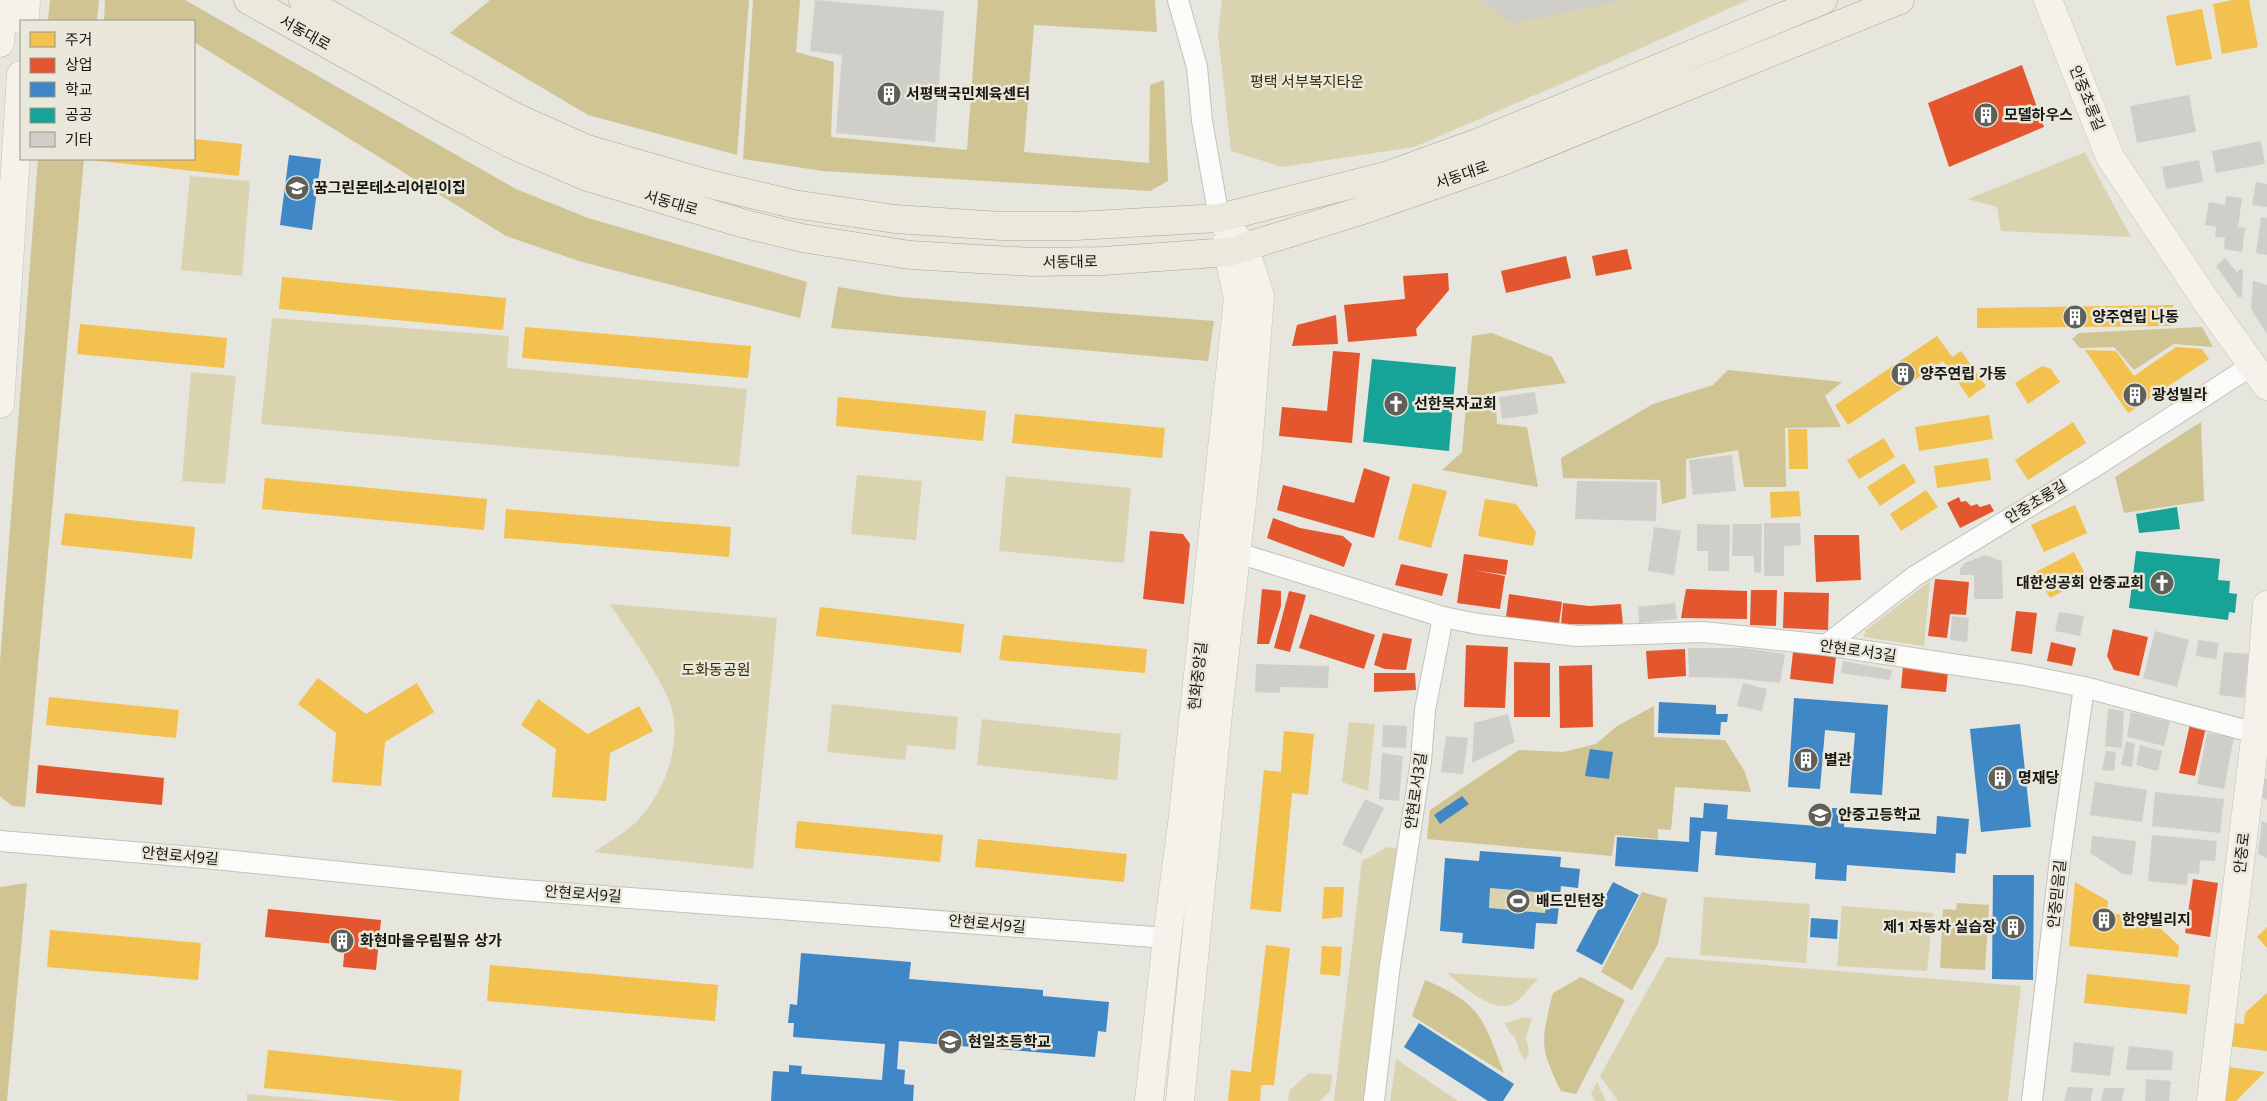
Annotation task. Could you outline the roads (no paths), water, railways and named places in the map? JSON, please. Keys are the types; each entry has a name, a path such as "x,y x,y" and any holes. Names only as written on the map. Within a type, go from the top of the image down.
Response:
{"main road":[{"name":"서동대로","path":"248,0 511,144 585,176 745,224 802,238 910,255 1032,262 1103,262 1236,249 1360,211 1503,161 1900,0"},
{"name":"서동대로","path":"303,0 514,117 588,149 701,182 793,204 914,220 1001,226 1075,226 1219,218 1388,175 1460,149 1823,0"}],"street":[{"path":"0,43 4,0"},
{"path":"24,20 26,0"},
{"path":"1178,0 1197,67 1202,121 1219,218 1260,296 1238,553 1219,704 1180,1101"},
{"name":"안중초롱길","path":"1826,645 1916,576 2091,469 2259,376 2110,158 2048,0"},
{"path":"0,404 20,91"},
{"name":"현화중앙길","path":"1150,1101 1215,527 1238,298 1236,249"},
{"path":"1215,527 1238,553"},
{"name":"안현로서3길","path":"1238,553 1443,617 1478,624 1577,636 1703,632 1826,645 2024,675 2084,687 2261,734"},
{"name":"안중로","path":"2211,1101 2261,734 2267,605"},
{"name":"안현로서3길","path":"1374,1101 1390,965 1421,761 1425,710 1443,617"},
{"name":"안중믿음길","path":"2032,1101 2061,851 2084,687"},
{"name":"안현로서9길","path":"0,841 205,858 509,889 1167,938"},
{"path":"1167,938 1196,940"}],"place":[{"name":"서평택국민체육센터","path":"889,94"},
{"name":"모델하우스","path":"1986,115"},
{"name":"꿈그린몬테소리어린이집","path":"297,188"},
{"name":"양주연립 나동","path":"2075,317"},
{"name":"양주연립 가동","path":"1903,374"},
{"name":"광성빌라","path":"2135,395"},
{"name":"선한목자교회","path":"1396,404"},
{"name":"대한성공회 안중교회","path":"2162,583"},
{"name":"별관","path":"1806,760"},
{"name":"명재당","path":"2000,778"},
{"name":"안중고등학교","path":"1820,815"},
{"name":"배드민턴장","path":"1518,901"},
{"name":"한양빌리지","path":"2104,920"},
{"name":"제1 자동차 실습장","path":"2013,927"},
{"name":"화현마을우림필유 상가","path":"342,941"},
{"name":"현일초등학교","path":"950,1042"}],"park label":[{"name":"평택 서부복지타운","path":"1307,82"},
{"name":"도화동공원","path":"716,670"}]}
